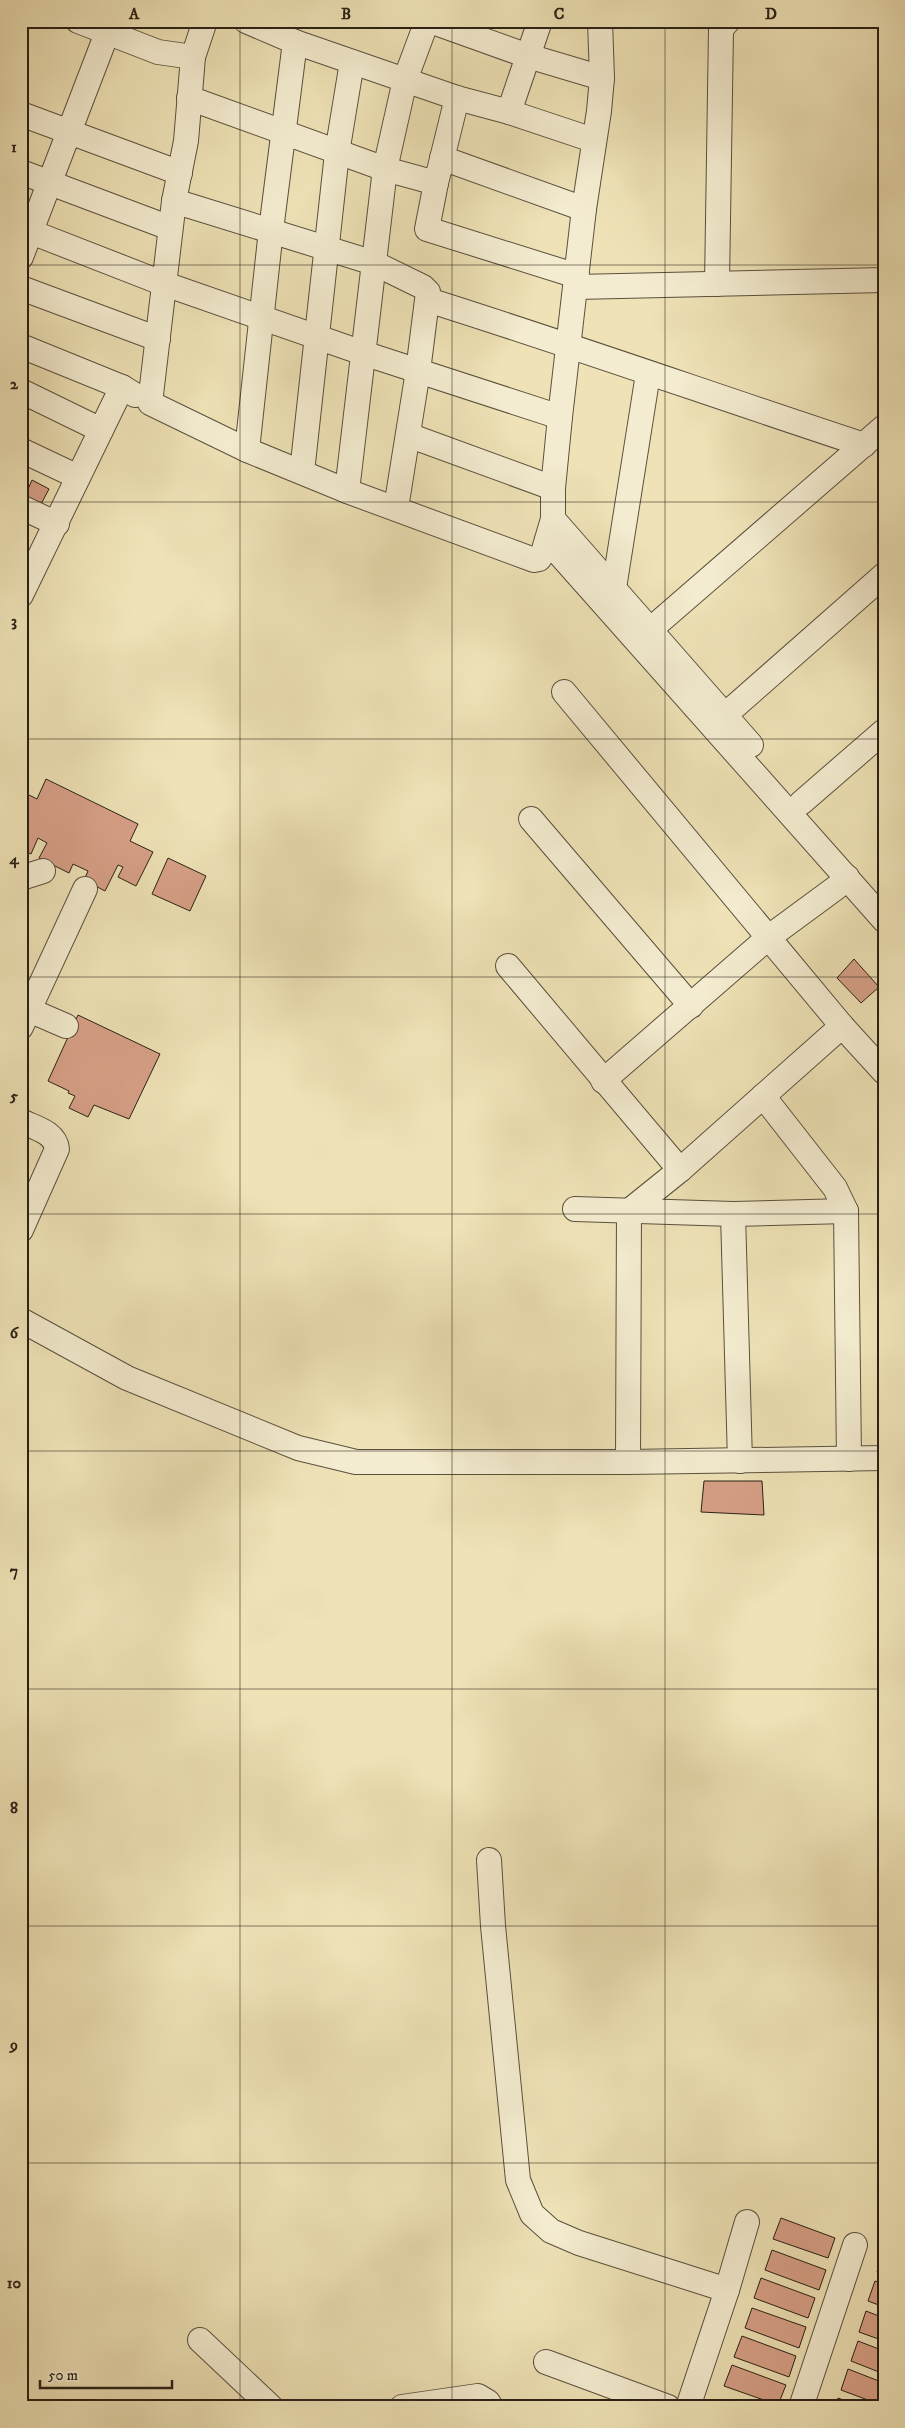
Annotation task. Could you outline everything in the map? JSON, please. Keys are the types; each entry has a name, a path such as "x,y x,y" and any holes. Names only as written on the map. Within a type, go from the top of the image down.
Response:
{"street":[{"path":"78,21 158,52 193,57"},
{"path":"150,403 158,339 162,283 174,201 186,142 193,57 205,21"},
{"path":"246,21 295,42 404,80 594,140"},
{"path":"347,491 385,170 404,80 428,21 528,56 602,78"},
{"path":"509,112 540,21"},
{"path":"21,346 122,387 150,403 247,450 347,491 528,559 539,559 550,529 560,417 584,209 602,78 600,21"},
{"path":"716,284 721,29 728,21"},
{"path":"21,257 26,230 48,183 107,33"},
{"path":"247,450 271,230 295,42"},
{"path":"302,472 337,153 352,62"},
{"path":"189,98 385,170 436,183"},
{"path":"457,98 427,229 577,282 716,284 884,280"},
{"path":"21,114 67,133 180,173"},
{"path":"442,158 584,209"},
{"path":"21,172 170,228"},
{"path":"174,201 374,263 423,287 428,292 418,372 396,508"},
{"path":"26,230 162,283 418,372 560,417"},
{"path":"21,288 158,339"},
{"path":"428,300 569,345 648,374 864,445"},
{"path":"610,597 648,374"},
{"path":"21,595 28,564 57,524 122,387"},
{"path":"21,391 101,430"},
{"path":"651,629 884,427"},
{"path":"408,435 553,488"},
{"path":"21,450 78,477"},
{"path":"21,507 57,524"},
{"path":"550,529 884,920"},
{"path":"725,715 884,575"},
{"path":"610,597 651,629 800,803 884,896"},
{"path":"564,692 770,937 842,1026 884,1072"},
{"path":"800,803 884,731"},
{"path":"531,819 691,1006"},
{"path":"603,1081 770,937 837,887 847,877"},
{"path":"66,1026 25,1018 85,889"},
{"path":"508,966 680,1170"},
{"path":"628,1211 680,1170 842,1026"},
{"path":"763,1096 835,1188 846,1211 849,1459"},
{"path":"21,1121 50,1134 56,1140 57,1149 21,1230"},
{"path":"575,1209 733,1214 846,1211"},
{"path":"628,1211 628,1462"},
{"path":"733,1214 740,1461"},
{"path":"21,1320 128,1378 298,1448 356,1462 628,1462 884,1458"},
{"path":"488,1860 518,2180 532,2214 551,2231 579,2243 727,2290"},
{"path":"688,2407 727,2290 747,2222"},
{"path":"801,2407 855,2245"},
{"path":"200,2340 271,2407"},
{"path":"546,2362 668,2407"},
{"path":"402,2407 478,2396 488,2402 491,2407"}],"building":[{"path":"32,480 49,489 41,504 25,496"},
{"path":"46,779 138,824 130,841 153,852 136,886 118,877 123,867 118,865 105,891 84,880 88,871 73,864 69,873 39,858 47,843 38,838 31,854 21,849 23,826 21,825 21,791 37,799"},
{"path":"168,858 206,876 190,911 152,894"},
{"path":"854,959 879,987 861,1003 837,978"},
{"path":"78,1015 160,1054 129,1119 94,1105 88,1117 69,1108 75,1096 48,1081"},
{"path":"704,1481 762,1481 764,1515 701,1512"},
{"path":"781,2218 835,2238 828,2258 773,2239"},
{"path":"772,2250 826,2270 819,2290 765,2270"},
{"path":"884,2253 884,2275 877,2272"},
{"path":"761,2278 815,2298 808,2318 754,2298"},
{"path":"875,2281 884,2284 884,2307 868,2301"},
{"path":"752,2308 806,2327 799,2348 745,2328"},
{"path":"866,2311 884,2318 884,2341 859,2332"},
{"path":"742,2336 796,2356 789,2377 734,2357"},
{"path":"858,2341 884,2351 884,2374 851,2361"},
{"path":"732,2365 786,2385 778,2405 724,2386"},
{"path":"848,2369 884,2383 884,2406 841,2390"},
{"path":"838,2398 862,2407 835,2407"}]}
